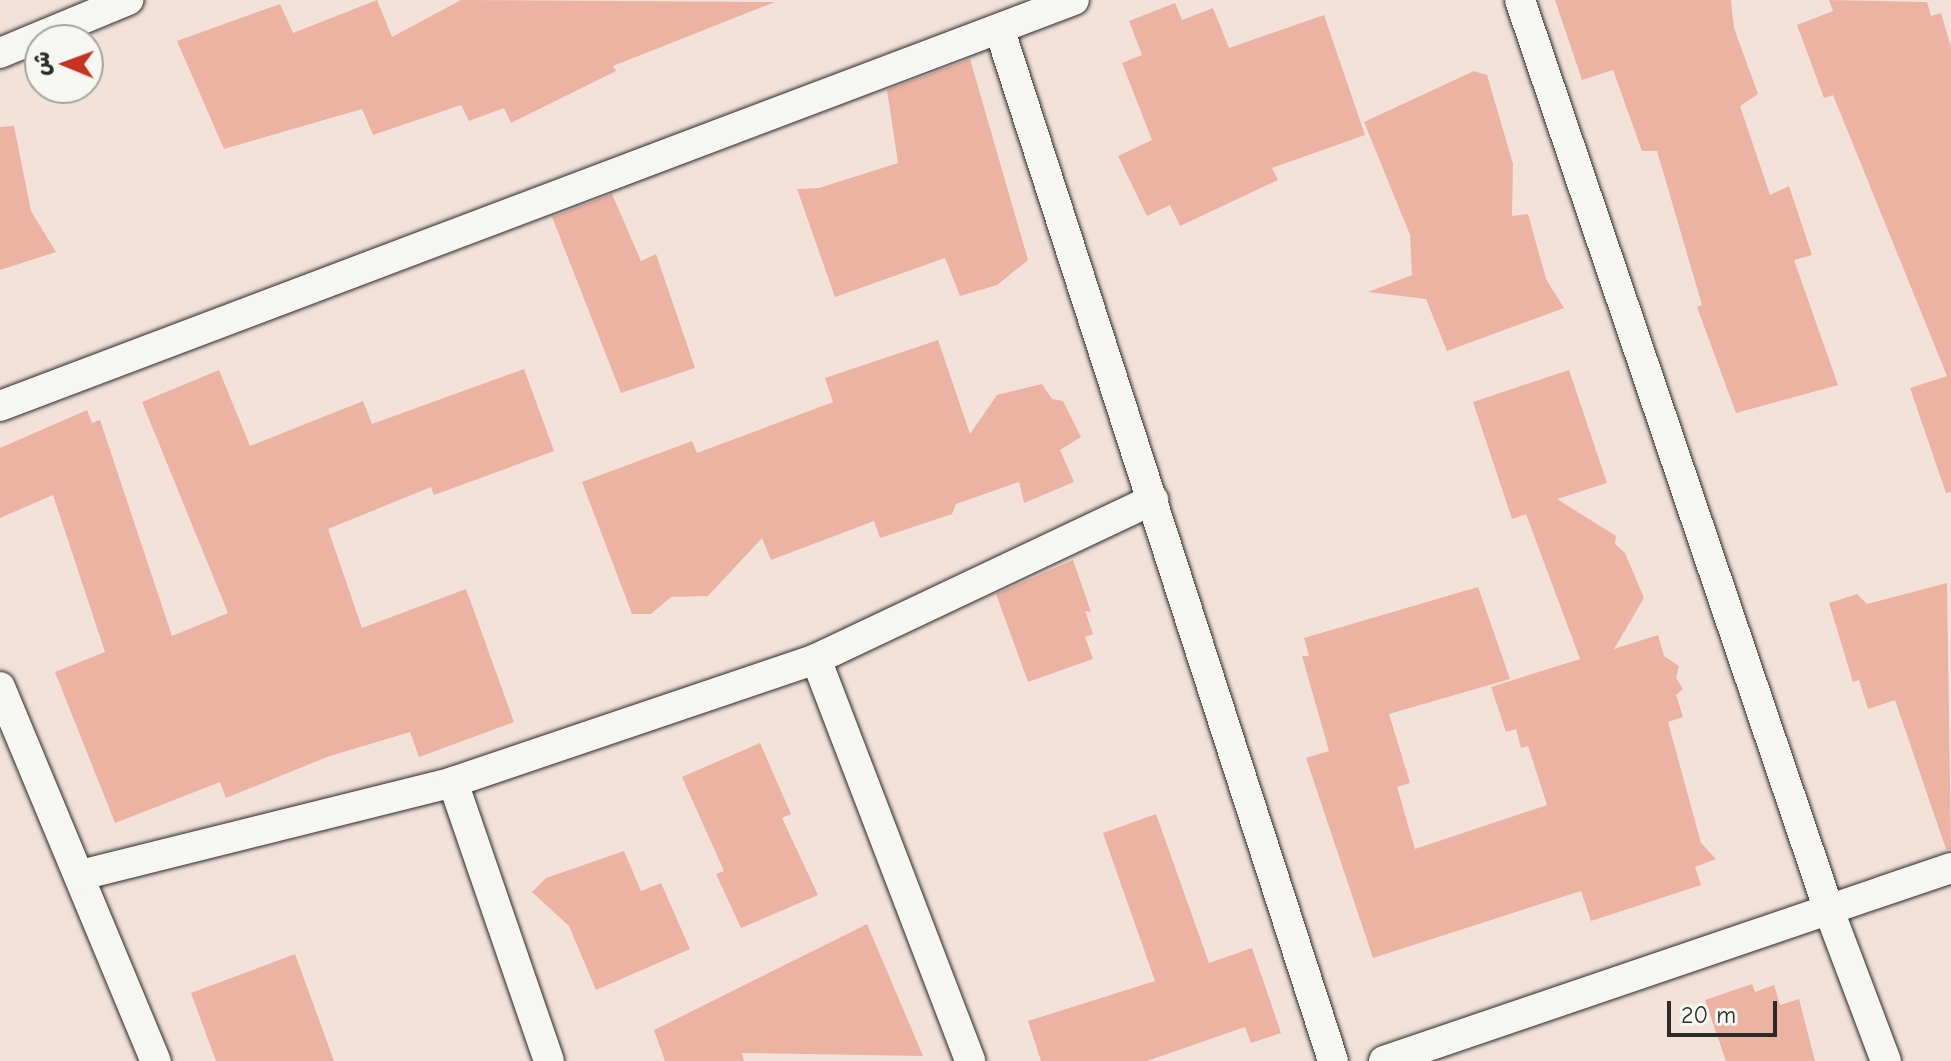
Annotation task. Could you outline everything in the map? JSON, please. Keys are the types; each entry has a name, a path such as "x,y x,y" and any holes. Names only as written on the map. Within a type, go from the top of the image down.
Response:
{"street":[{"path":"0,53 128,0"},
{"path":"0,406 1000,31 1074,0"},
{"path":"1520,0 1830,913 1886,1061"},
{"path":"1000,31 1333,1061"},
{"path":"81,875 453,782 816,659 1153,500"},
{"path":"816,659 970,1061"},
{"path":"0,687 156,1061"},
{"path":"453,782 549,1061"},
{"path":"1384,1061 1830,913 1951,868"}],"building":[{"path":"377,0 392,37 461,0 775,2 613,66 616,71 511,123 504,108 469,121 461,105 373,135 362,109 224,149 177,41 280,4 293,33"},
{"path":"1555,0 1731,0 1734,28 1758,94 1740,106 1770,195 1789,186 1812,255 1794,260 1838,385 1736,413 1697,307 1702,305 1657,151 1642,151 1613,70 1582,80"},
{"path":"1829,0 1927,2 1931,16 1941,13 1951,47 1951,492 1946,493 1910,388 1947,376 1833,95 1824,98 1797,25 1833,11"},
{"path":"1175,3 1182,20 1213,8 1229,48 1324,15 1365,135 1272,168 1278,180 1180,226 1170,205 1147,216 1118,156 1152,140 1122,63 1142,55 1129,21"},
{"path":"970,59 1028,260 997,285 960,296 945,258 835,297 797,189 819,188 898,163 887,90"},
{"path":"1474,71 1487,75 1513,164 1512,216 1528,214 1546,279 1564,308 1447,351 1426,299 1368,292 1412,275 1410,235 1364,122"},
{"path":"14,126 31,211 56,252 0,270 0,127"},
{"path":"612,194 641,261 656,254 695,368 621,393 552,217"},
{"path":"938,340 970,434 997,395 1042,384 1052,399 1063,401 1081,437 1060,450 1074,482 1024,503 1019,482 956,504 952,514 880,538 874,521 771,560 762,538 708,596 671,597 651,614 632,614 582,482 692,441 697,453 833,402 825,378"},
{"path":"524,369 554,451 434,495 431,487 328,529 362,628 466,589 514,722 419,757 410,732 327,757 226,798 220,782 115,823 55,672 105,652 53,495 0,518 0,448 87,410 92,423 100,420 172,636 228,613 142,402 219,370 250,446 363,401 372,424"},
{"path":"1569,370 1607,483 1557,499 1616,536 1615,544 1625,553 1644,598 1614,649 1658,635 1664,656 1679,666 1676,678 1683,689 1676,695 1683,717 1668,722 1701,843 1716,859 1695,867 1701,885 1591,921 1581,891 1373,958 1306,758 1329,751 1302,656 1309,656 1304,638 1478,587 1510,679 1389,714 1410,783 1397,787 1415,849 1547,805 1528,746 1521,748 1516,729 1506,732 1491,687 1580,659 1526,514 1512,519 1473,402"},
{"path":"1073,560 1091,612 1085,611 1093,634 1085,637 1093,659 1028,682 996,594"},
{"path":"1947,583 1951,849 1946,849 1895,700 1868,709 1859,680 1853,682 1829,603 1857,594 1867,604"},
{"path":"760,743 791,814 782,818 818,895 741,928 716,874 724,871 682,777"},
{"path":"1156,814 1209,963 1252,948 1281,1033 1251,1043 1245,1027 1147,1061 1041,1061 1028,1021 1155,981 1103,833"},
{"path":"624,851 641,891 661,883 690,949 596,990 569,926 532,892 546,878"},
{"path":"867,924 923,1056 742,1053 744,1061 665,1061 654,1030"},
{"path":"295,954 334,1061 216,1061 191,993"},
{"path":"1752,984 1755,992 1774,985 1780,1005 1799,999 1815,1061 1726,1061 1705,1000"}]}
